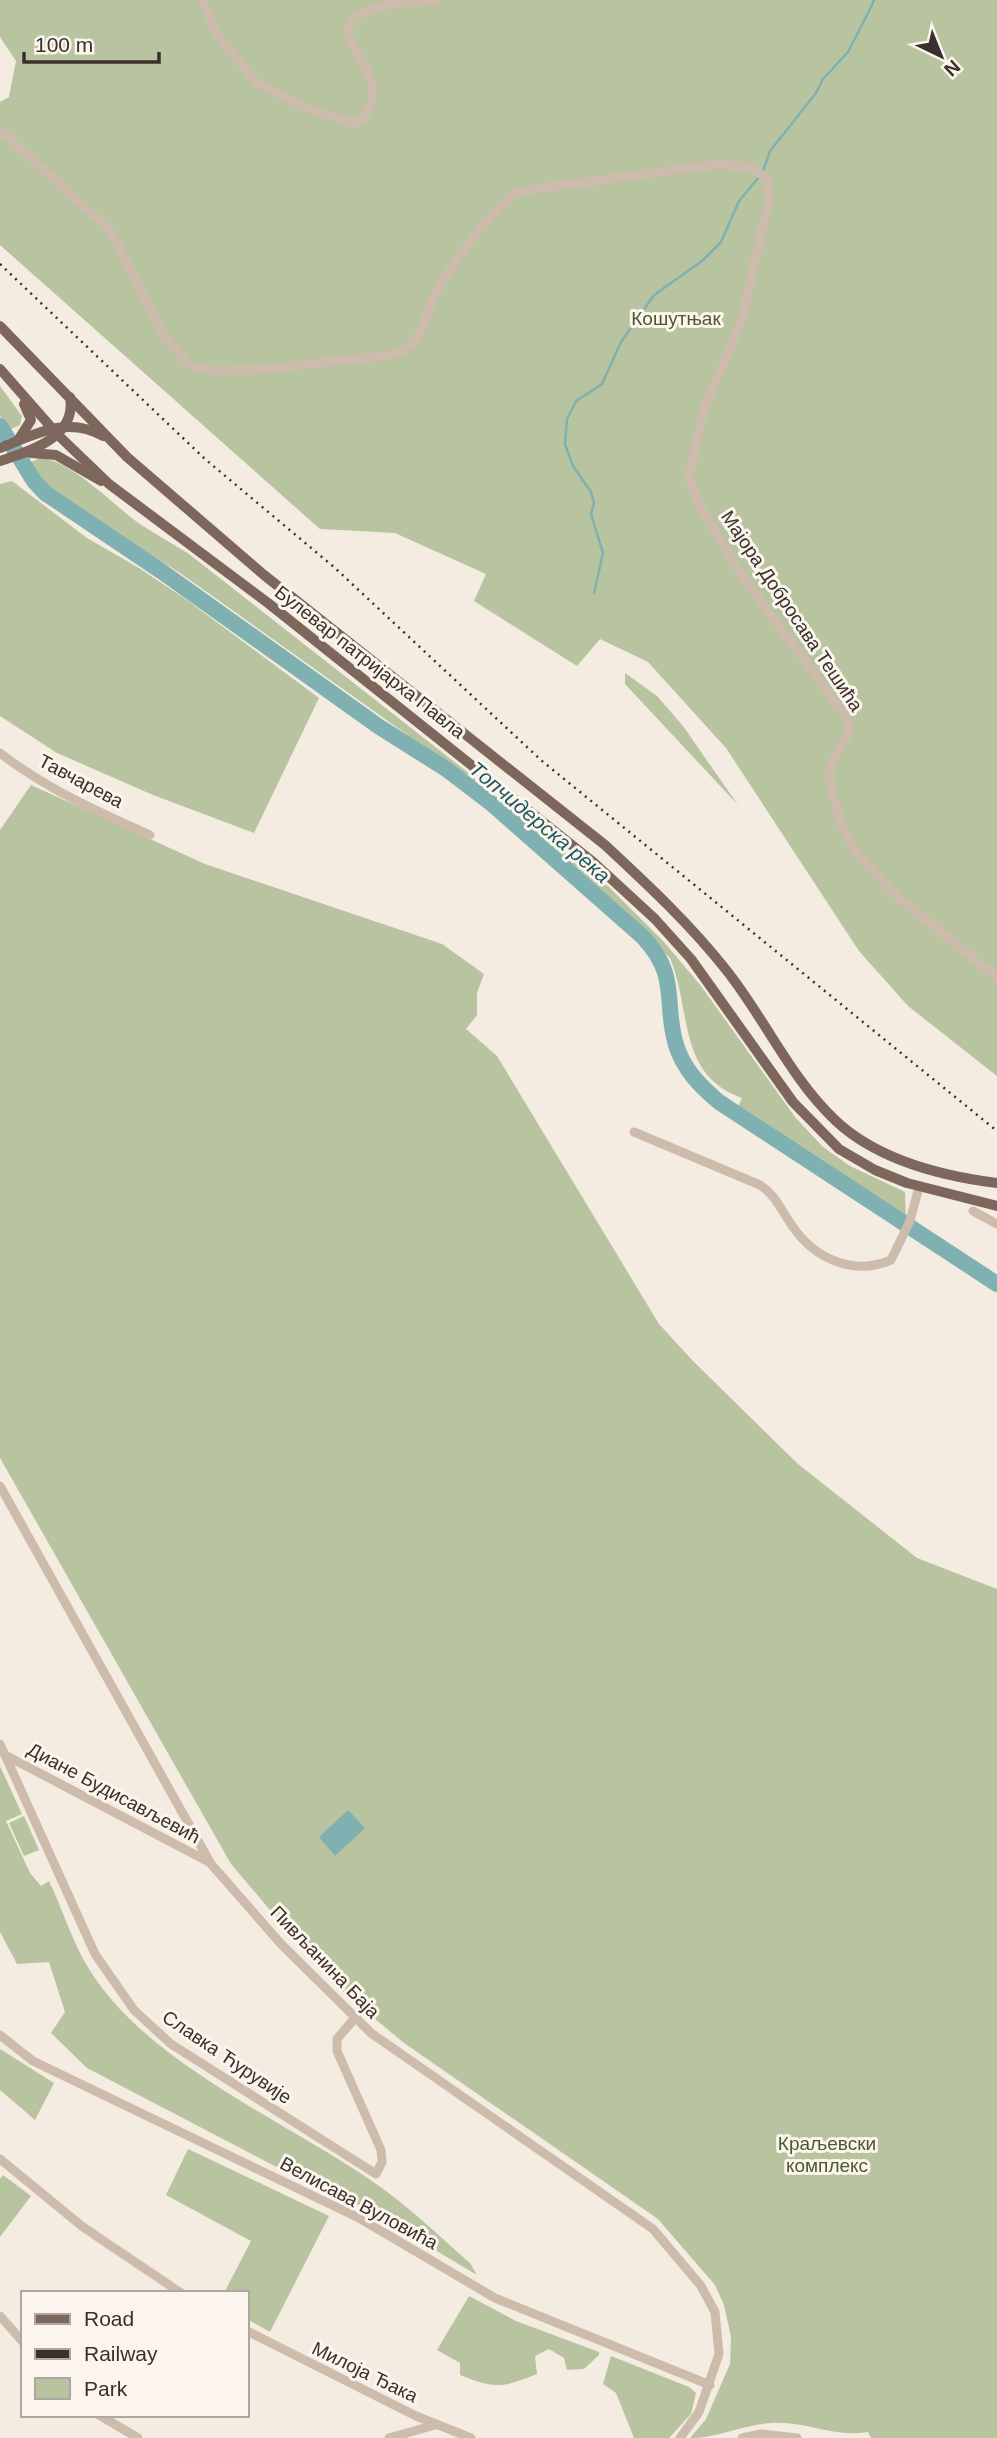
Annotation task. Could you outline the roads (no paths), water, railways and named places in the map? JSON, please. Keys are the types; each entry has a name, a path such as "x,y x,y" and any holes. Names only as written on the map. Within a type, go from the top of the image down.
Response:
{"main road":[{"name":"Булевар патријарха Павла","path":"0,326 111,441 278,587 605,845 643,880 728,972 808,1088 851,1134 904,1161 997,1183"},
{"name":"Булевар патријарха Павла","path":"0,369 109,484 268,603 593,862 655,919 691,958 793,1102 820,1132 854,1159 919,1186 997,1206"},
{"path":"17,442 31,419 21,393"},
{"path":"1,461 23,453 59,430 71,416 70,397"},
{"path":"0,448 59,430 94,430 111,441"},
{"path":"23,453 56,455 94,479 109,484"}],"street":[{"path":"202,0 217,35 256,82 285,99 354,124 369,110 373,83 365,63 348,41 347,31 351,23 383,6 438,0"},
{"name":"Мајора Добросава Тешића","path":"0,130 100,218 121,248 172,347 191,366 212,371 275,368 392,355 404,351 421,332 440,285 496,207 520,191 718,164 749,167 763,175 770,196 741,322 724,355 703,411 689,478 700,506 740,573 845,717 850,732 830,765 829,781 842,826 855,852 900,900 997,976"},
{"name":"Тавчарева","path":"0,753 34,779 71,800 150,835"},
{"path":"634,1132 766,1189 805,1241 842,1264 864,1268 891,1259 910,1222 919,1186"},
{"path":"973,1211 997,1224"},
{"name":"Пивљанина Баја","path":"0,1486 211,1864 281,1944 354,2019 657,2232 704,2290 715,2312 719,2354 696,2418 680,2438"},
{"name":"Славка Ћурувије","path":"0,1744 95,1954 134,2010 171,2044 376,2174 382,2162 381,2150 336,2047 340,2034 354,2019"},
{"name":"Диане Будисављевић","path":"3,1755 211,1864"},
{"name":"Велисава Вуловића","path":"0,2035 33,2061 352,2214 495,2298 710,2385"},
{"path":"0,2159 103,2242 178,2291"},
{"path":"0,2316 21,2340"},
{"name":"Милоја Ђака","path":"248,2332 435,2425 471,2438"},
{"path":"102,2417 138,2438"},
{"path":"389,2438 435,2425"},
{"path":"745,2437 772,2434 797,2438"}],"water":[{"path":"348,1810 365,1828 335,1856 319,1837"}],"waterway":[{"path":"871,7 874,0"},
{"path":"763,171 770,151 816,93 823,79 848,52 870,9"},
{"path":"594,593 603,553 591,514 594,503 591,492 573,466 565,444 567,419 576,401 602,384 621,342 654,295 702,261 721,242 739,201 759,177"},
{"name":"Топчидерска река","path":"0,426 34,481 45,493 161,571 378,726 446,769 492,804 643,937 655,951 666,977 672,1029 679,1054 693,1077 705,1090 719,1102 997,1284"},
{"name":"Топчидерска река","path":"25,480 41,489"}],"railway":[{"path":"0,264 205,459 335,568 542,761 997,1131"}],"park label":[{"name":"Кошутњак","path":"676,318"},
{"name":"Краљевски комплекс","path":"827,2154"}]}
